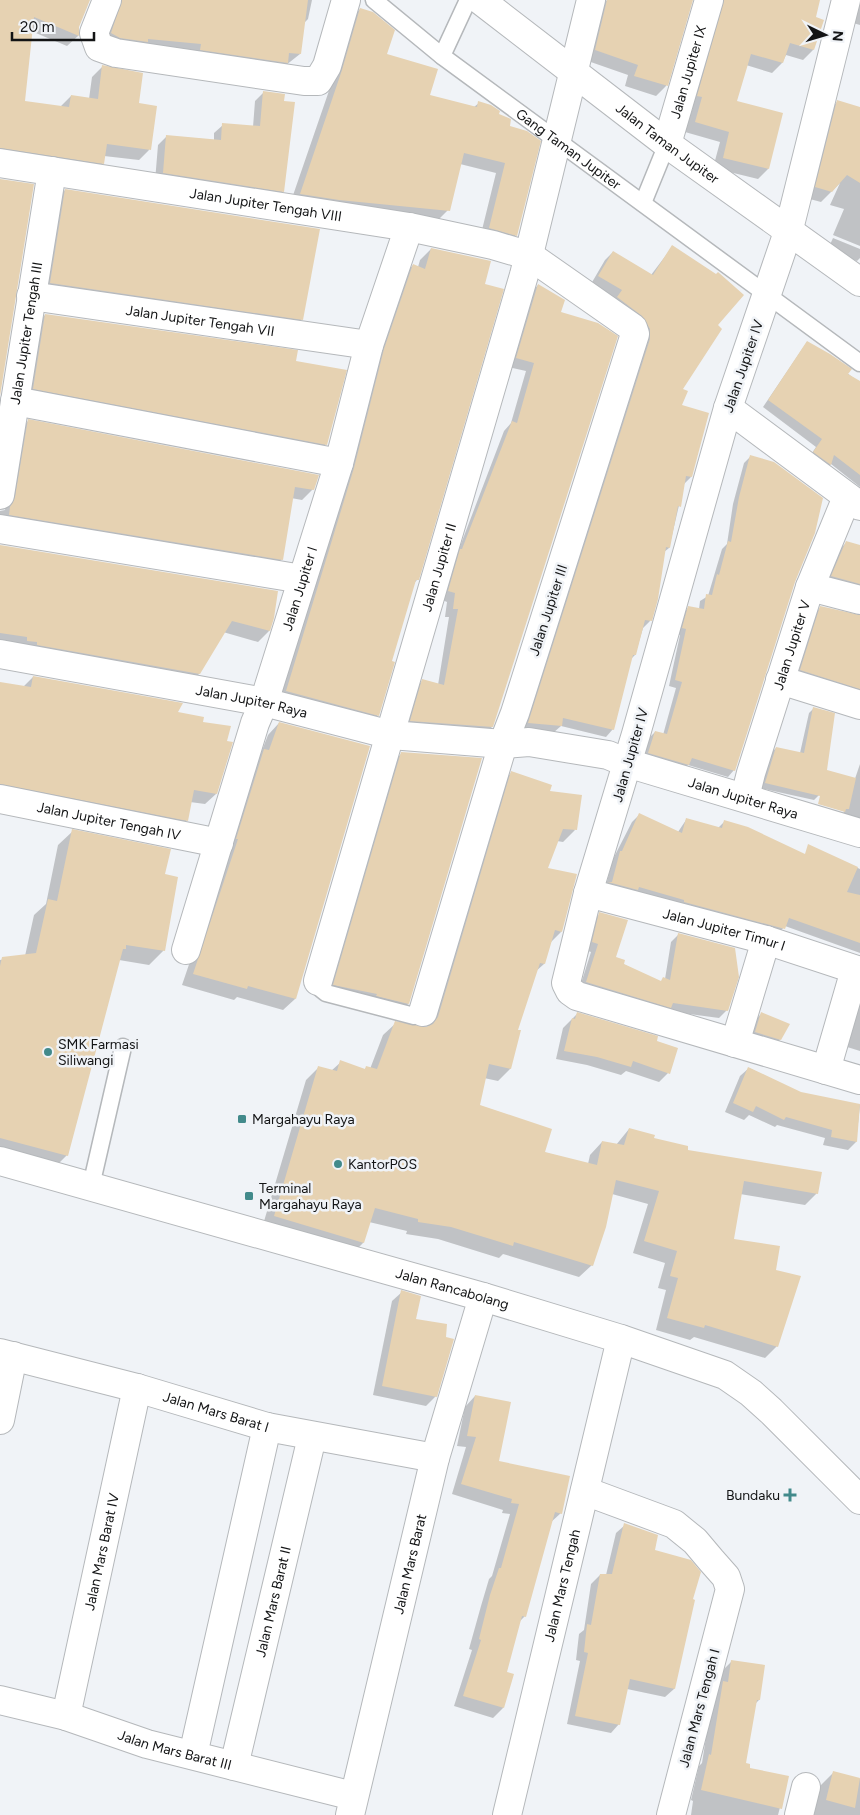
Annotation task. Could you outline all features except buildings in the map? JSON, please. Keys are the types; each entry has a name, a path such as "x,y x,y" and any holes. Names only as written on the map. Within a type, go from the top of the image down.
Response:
{"street":[{"path":"106,0 94,33 99,47 116,53 304,81 318,81 327,66 346,0"},
{"name":"Jalan Taman Jupiter","path":"480,0 668,144 789,229 860,282"},
{"name":"Jalan Jupiter II","path":"318,982 530,256 591,0"},
{"name":"Jalan Jupiter IX","path":"668,144 708,0"},
{"name":"Jalan Jupiter IV","path":"846,0 789,229 728,408 628,763 588,893 566,983 570,991 577,996 860,1080"},
{"name":"Jalan Jupiter Tengah VIII","path":"0,163 409,227 493,245 530,256"},
{"name":"Jalan Jupiter Tengah III","path":"0,495 52,171"},
{"name":"Jalan Jupiter I","path":"186,950 255,723 264,702 339,463 369,345 409,227"},
{"name":"Jalan Jupiter III","path":"423,1012 502,744 515,714 635,334 633,328 530,256"},
{"name":"Jalan Jupiter Tengah VII","path":"31,296 369,345"},
{"path":"15,401 339,463"},
{"name":"Jalan Jupiter V","path":"728,408 854,502 810,587 745,797"},
{"path":"0,529 302,579"},
{"path":"810,587 860,600"},
{"name":"Jalan Jupiter Raya","path":"0,654 264,702 391,735 502,744 527,756 605,767 628,763 860,833"},
{"path":"780,680 860,705"},
{"name":"Jalan Jupiter Tengah IV","path":"0,799 220,843"},
{"name":"Jalan Jupiter Timur I","path":"588,893 766,940 858,970"},
{"path":"735,1043 766,940"},
{"path":"826,1070 858,970"},
{"name":"Jalan Rancabolang","path":"0,1161 91,1186 619,1347 702,1366 731,1379 771,1411 860,1500"},
{"name":"Jalan Mars Barat","path":"351,1806 435,1458 481,1306"},
{"name":"Jalan Mars Tengah","path":"507,1815 619,1347"},
{"path":"0,1420 6,1354"},
{"name":"Jalan Mars Barat I","path":"6,1354 137,1388 266,1427 312,1437 435,1458"},
{"name":"Jalan Mars Barat IV","path":"66,1716 137,1388"},
{"path":"193,1756 266,1427"},
{"name":"Jalan Mars Barat II","path":"234,1766 312,1437"},
{"name":"Jalan Mars Tengah I","path":"585,1491 674,1524 695,1541 726,1577 730,1589 671,1815"},
{"name":"Jalan Mars Barat III","path":"0,1700 66,1716 147,1744 234,1766 351,1806"},
{"path":"799,1815 806,1787"}],"lane":[{"name":"Gang Taman Jupiter","path":"374,0 556,146 643,203 860,363"},
{"path":"442,56 468,0"},
{"path":"643,203 668,144"},
{"path":"318,982 321,989 326,993 414,1016 423,1012"},
{"path":"91,1186 123,1047"}],"place":[{"name":"SMK Farmasi Siliwangi","path":"48,1052"},
{"name":"Margahayu Raya","path":"242,1119"},
{"name":"KantorPOS","path":"338,1164"},
{"name":"Terminal Margahayu Raya","path":"249,1196"},
{"name":"Bundaku","path":"790,1495"}]}
